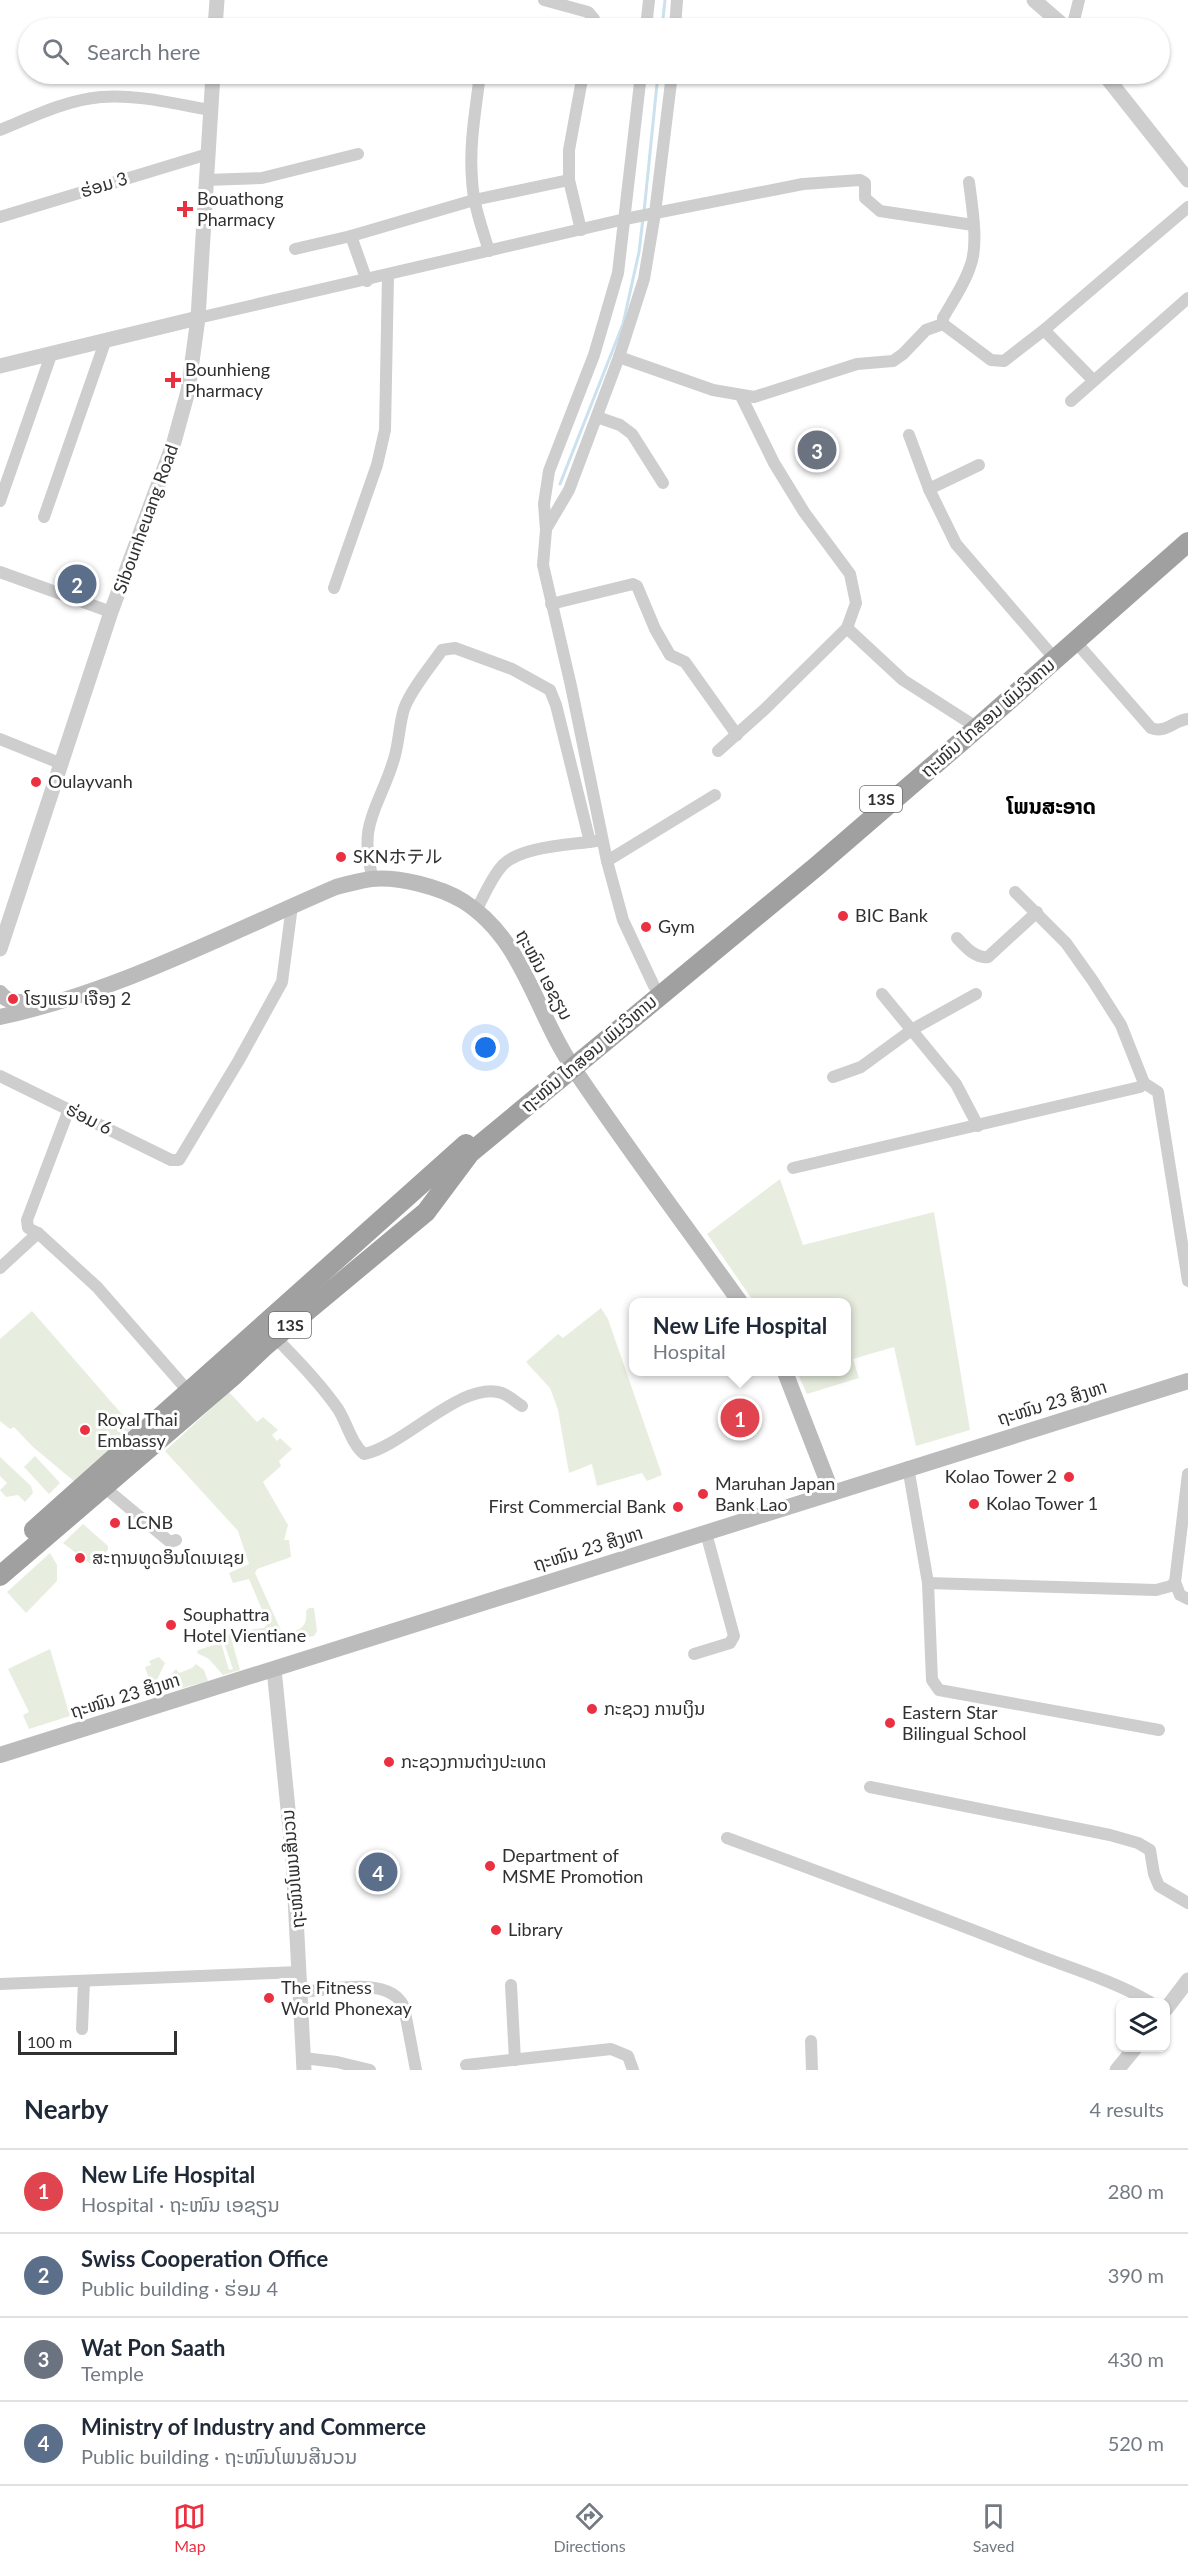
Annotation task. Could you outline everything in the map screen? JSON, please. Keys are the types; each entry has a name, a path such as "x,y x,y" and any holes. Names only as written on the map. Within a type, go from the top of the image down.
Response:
{"highway":[{"name":"ຖະໜົນ ໄກສອນ ພົມວິຫານ","path":"0,1560 23,1548 104,1487 276,1337 426,1212 470,1153 569,1062 654,986 814,856 970,723 1188,530"},
{"name":"ຖະໜົນ ໄກສອນ ພົມວິຫານ","path":"0,1576 23,1548 188,1390 569,1062 817,866 1188,542"}],"main road":[{"name":"ຖະໜົນ ເອຊຽນ","path":"0,1017 64,1000 147,969 336,887 373,879 419,883 462,900 491,922 509,945 526,976 539,1008 569,1062 737,1298"},
{"path":"0,993 3,998 13,1001 64,1000"},
{"path":"787,1376 832,1493"},
{"name":"ຖະໜົນ 23 ສິງຫາ","path":"0,1755 706,1533 908,1467 1188,1381"}],"street":[{"path":"216,18 217,0"},
{"path":"544,0 588,12 593,18"},
{"path":"647,18 649,0"},
{"path":"676,18 677,0"},
{"path":"1034,0 1055,18"},
{"path":"1074,18 1078,0"},
{"name":"Sibounheuang Road","path":"0,949 111,612 174,442 188,391 198,318 212,84"},
{"path":"479,84 472,155 474,200 489,251"},
{"path":"581,84 571,134 569,180 581,230"},
{"path":"596,841 571,686 543,565 546,530 544,504 549,471 594,355 618,273 640,84"},
{"path":"546,530 569,490 619,357 644,279 655,213 671,84"},
{"path":"1112,84 1188,180"},
{"path":"0,130 78,101 100,97 122,96 211,110"},
{"name":"ຮ່ອມ 3","path":"0,217 208,154"},
{"path":"206,180 262,178 358,154"},
{"path":"295,249 351,236 474,200 569,180"},
{"path":"0,366 625,219 803,184 860,180 865,183 865,198 880,211 973,225"},
{"path":"943,324 943,318 973,260 969,182"},
{"path":"943,324 991,360 1004,361 1044,330 1188,207"},
{"path":"351,236 366,281"},
{"path":"334,588 377,465 385,430 388,275"},
{"path":"1071,401 1188,298"},
{"path":"619,357 713,390 754,397 857,364 893,361 926,330 943,324"},
{"path":"1044,330 1093,380"},
{"path":"44,517 105,342"},
{"path":"0,501 51,355"},
{"path":"718,751 847,628 856,603 850,574 804,512 774,464 741,396"},
{"path":"597,417 620,425 632,434 663,483"},
{"path":"909,435 929,489 956,544 1049,652"},
{"path":"929,489 980,465"},
{"path":"0,572 111,612"},
{"path":"551,604 633,584 637,586 655,629 670,656 685,662 737,735"},
{"path":"847,628 903,680 970,723"},
{"path":"1075,641 1151,728 1164,730 1188,719"},
{"path":"373,879 366,855 366,837 375,803 394,760 405,706 442,650 455,648 482,657 512,669 550,690 596,841 607,861 623,920 654,986"},
{"path":"0,739 62,764"},
{"path":"607,861 715,795"},
{"path":"476,911 497,872 512,857 596,841"},
{"path":"1015,892 1038,912 1066,943 1121,1025 1144,1083 1158,1092 1188,1281"},
{"name":"ຮ່ອມ 6","path":"0,1076 171,1160 179,1160 239,1060 282,982 292,906"},
{"path":"957,938 975,955 982,958 988,957 1038,912"},
{"path":"882,994 956,1084 978,1126"},
{"path":"833,1077 861,1067 913,1029 976,994"},
{"path":"793,1168 1140,1087 1144,1083"},
{"path":"69,1109 27,1220 28,1228 38,1233 97,1287 188,1390"},
{"path":"0,1268 38,1233"},
{"path":"276,1337 336,1407 348,1425 352,1439 364,1454 383,1446 472,1394 502,1393 522,1406"},
{"path":"908,1467 927,1583 932,1680 939,1690 1159,1730"},
{"path":"1188,1474 1175,1582 1180,1594 1188,1599"},
{"path":"104,1487 170,1542 176,1540"},
{"path":"694,1654 730,1643 734,1636 706,1533"},
{"path":"927,1583 1156,1590 1171,1586 1175,1582"},
{"name":"ຖະໜົນໂພນສີນວນ","path":"274,1669 293,1859 303,2064"},
{"path":"870,1787 1110,1835 1138,1843 1150,1850 1154,1874 1159,1886 1188,1904"},
{"path":"727,1838 1108,1980 1142,1998"},
{"path":"0,1984 300,1972"},
{"path":"1170,2004 1188,1980"},
{"path":"82,2029 84,1981"},
{"path":"511,1985 515,2060"},
{"path":"301,1992 368,1987 388,1990 400,1998 404,2007 416,2070"},
{"path":"812,2041 812,2070"},
{"path":"466,2065 611,2049 628,2056 633,2070"},
{"path":"1117,2070 1132,2052"},
{"path":"303,2064 337,2062 370,2070"}],"green space":[{"path":"780,1179 803,1245 934,1212 970,1430 916,1446 894,1347 853,1359 859,1378 807,1394 799,1376 851,1376 851,1298 751,1298 707,1234"},
{"path":"601,1308 608,1319 662,1475 647,1481 642,1473 597,1486 592,1464 569,1473 558,1410 550,1388 526,1362 558,1334 563,1338"},
{"path":"32,1311 134,1428 75,1482 33,1447 14,1427 10,1429 0,1421 0,1339"},
{"path":"229,1392 257,1422 263,1417 278,1430 272,1435 277,1441 280,1438 292,1449 279,1461 281,1466 263,1482 288,1525 284,1540 289,1540 291,1557 257,1569 255,1573 283,1635 301,1628 305,1622 306,1611 314,1608 317,1631 314,1636 276,1643 272,1637 245,1639 244,1633 264,1628 268,1624 249,1579 233,1583 229,1573 249,1564 238,1531 165,1451"},
{"path":"35,1456 60,1483 49,1494 24,1467"},
{"path":"0,1457 31,1486 33,1493 25,1502 18,1495 6,1497 0,1490 7,1483 0,1476"},
{"path":"83,1524 108,1546 108,1550 94,1564 89,1563 63,1543"},
{"path":"50,1553 57,1565 57,1581 26,1613 7,1592"},
{"path":"230,1634 240,1670 223,1675 209,1659 197,1653 198,1650 221,1643 229,1670 233,1669 223,1640"},
{"path":"50,1649 70,1716 29,1729 23,1715 29,1712 8,1669"},
{"path":"159,1657 165,1663 157,1680 150,1682 145,1667 151,1665 149,1661"},
{"path":"196,1664 204,1670 208,1681 172,1691 170,1676 176,1669 179,1673"}],"waterway":[{"path":"663,18 665,0"},
{"path":"644,212 657,84"},
{"path":"560,484 623,324 639,252 643,218"}],"place":[{"name":"Bouathong Pharmacy","path":"185,209"},
{"name":"Bounhieng Pharmacy","path":"173,380"},
{"name":"Wat Pon Saath","path":"817,450"},
{"name":"Swiss Cooperation Office","path":"77,584"},
{"name":"Oulayvanh","path":"36,782"},
{"name":"SKNホテル","path":"341,857"},
{"name":"BIC Bank","path":"843,916"},
{"name":"Gym","path":"646,927"},
{"name":"ໂຮງແຮມ ເຈືອງ 2","path":"13,999"},
{"name":"New Life Hospital","path":"740,1418"},
{"name":"Royal Thai Embassy","path":"85,1430"},
{"name":"Kolao Tower 2","path":"1069,1477"},
{"name":"Maruhan Japan Bank Lao","path":"703,1494"},
{"name":"Kolao Tower 1","path":"974,1504"},
{"name":"First Commercial Bank","path":"678,1507"},
{"name":"LCNB","path":"115,1523"},
{"name":"ສະຖານທູດອິນໂດເນເຊຍ","path":"80,1558"},
{"name":"Souphattra Hotel Vientiane","path":"171,1625"},
{"name":"ກະຊວງ ການເງິນ","path":"592,1709"},
{"name":"Eastern Star Bilingual School","path":"890,1723"},
{"name":"ກະຊວງການຕ່າງປະເທດ","path":"389,1762"},
{"name":"Department of MSME Promotion","path":"490,1866"},
{"name":"Ministry of Industry and Commerce","path":"378,1872"},
{"name":"Library","path":"496,1930"},
{"name":"The Fitness World Phonexay","path":"269,1998"}],"district":[{"name":"ໂພນສະອາດ","path":"1051,807"}]}
